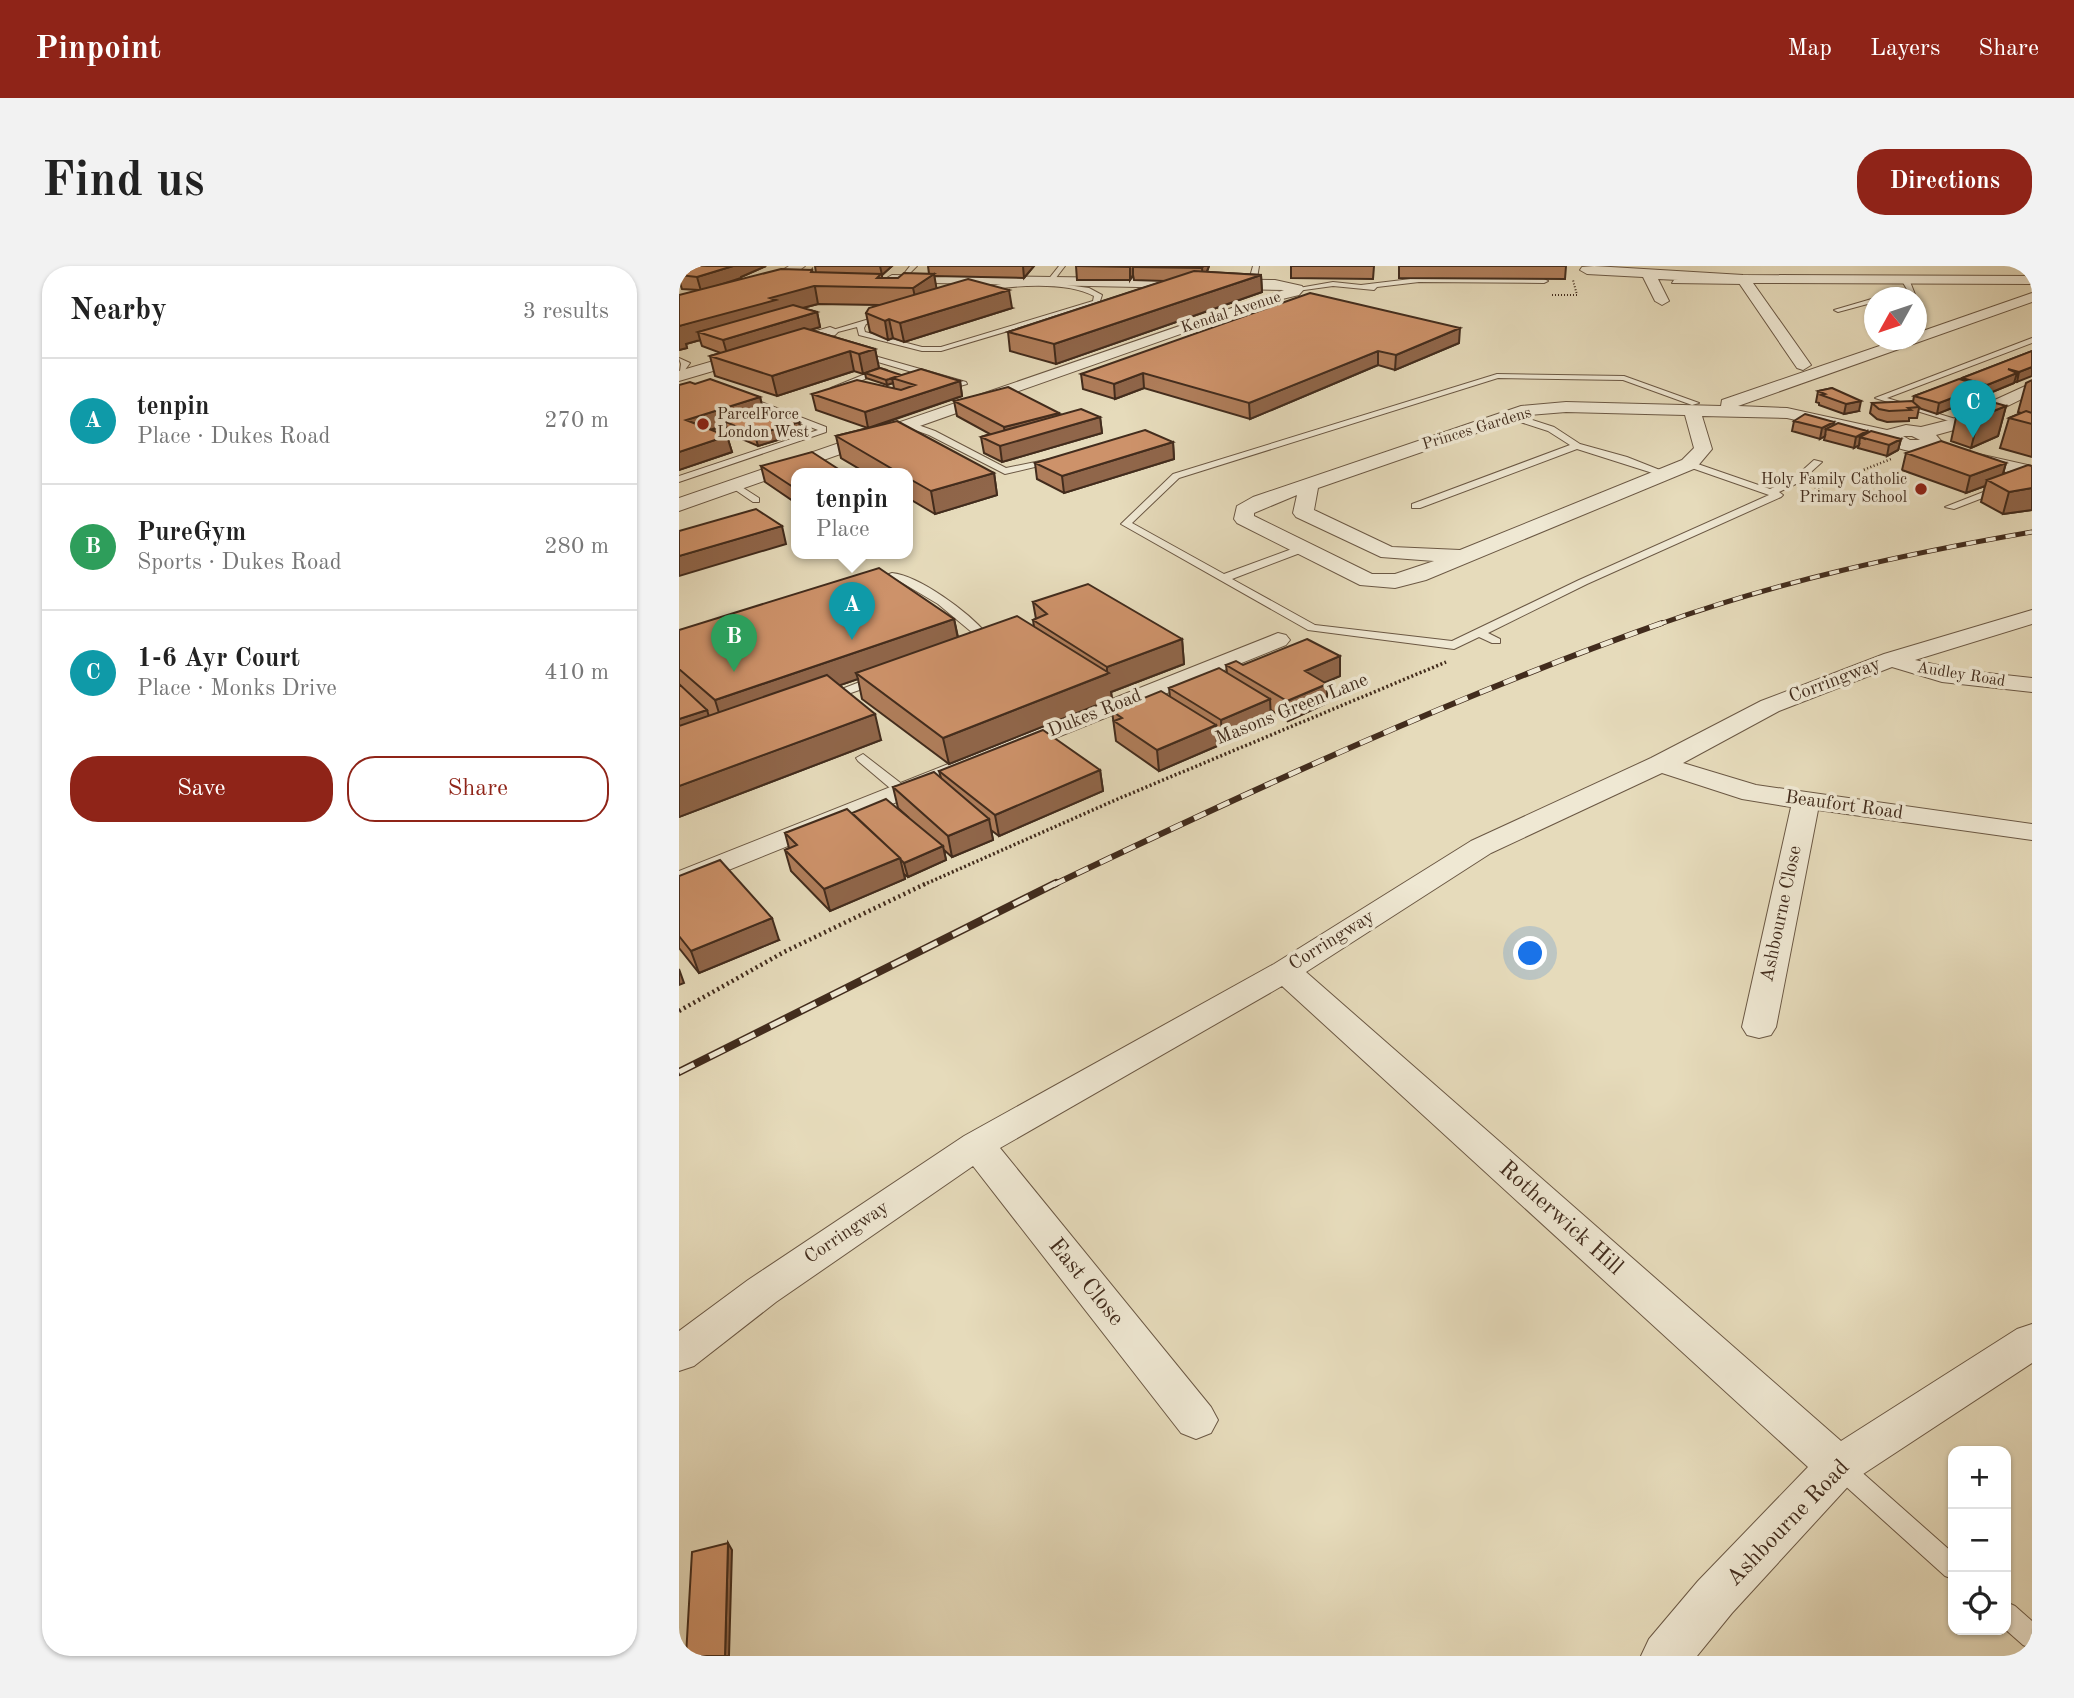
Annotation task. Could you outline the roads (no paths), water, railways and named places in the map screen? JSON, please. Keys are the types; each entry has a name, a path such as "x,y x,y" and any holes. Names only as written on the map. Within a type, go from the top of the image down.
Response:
{"street":[{"path":"784,280 798,266"},
{"path":"1587,270 1637,271 1744,280 2032,280"},
{"path":"1649,274 1659,295"},
{"path":"679,303 784,280 814,278"},
{"name":"Kendal Avenue","path":"897,279 1275,284 1297,289"},
{"path":"1744,280 1799,370"},
{"path":"1927,322 2032,286"},
{"name":"Kendal Avenue","path":"795,468 820,461 907,424 1297,289"},
{"name":"Princes Gardens","path":"1927,334 2032,297"},
{"path":"679,376 819,338"},
{"name":"Princes Gardens","path":"1698,408 1864,345"},
{"name":"Princes Gardens","path":"1698,408 1778,386 1799,370 1873,350"},
{"path":"1778,386 1787,401 1803,413 1821,420 1891,436 1897,442 1919,443 2032,474"},
{"path":"1919,443 1959,423 1982,416 2029,390"},
{"name":"Princes Gardens","path":"1689,464 1418,575 1395,581 1368,580 1244,519 1244,510 1309,483 1527,410 1566,407 1698,408 1787,413 1821,420"},
{"path":"1689,464 1703,449 1698,408"},
{"name":"Kendal Avenue","path":"679,505 734,485 791,469"},
{"name":"Princes Gardens","path":"1309,483 1303,513 1376,548 1388,553 1465,556"},
{"name":"Corringway","path":"679,1354 762,1291 977,1145 1285,971 1481,847 1660,764 1770,706 1892,659 2032,617"},
{"name":"Dukes Road","path":"679,881 1278,640"},
{"name":"Audley Road","path":"1892,659 1912,669 1932,673 2032,685"},
{"name":"Beaufort Road","path":"1660,764 1752,793 2032,832"},
{"name":"Ashbourne Close","path":"1759,1027 1806,802"},
{"name":"Rotherwick Hill","path":"1285,971 1838,1466"},
{"name":"East Close","path":"977,1145 1196,1420"},
{"name":"Ashbourne Road","path":"1666,1656 1715,1597 1838,1466 2032,1341"}],"lane":[{"path":"1051,281 1062,266"},
{"path":"1252,284 1257,266"},
{"path":"897,279 934,286"},
{"path":"1364,286 1384,279 1544,281"},
{"path":"1905,279 1909,287"},
{"path":"679,311 784,280"},
{"path":"1674,282 1744,280"},
{"path":"1297,289 1316,285 1364,286 1374,289"},
{"path":"819,338 862,333 922,349 941,349 1075,309 1095,302 1098,295 1076,287 997,286 961,295"},
{"path":"1297,289 1320,296"},
{"path":"679,295 694,299"},
{"path":"1838,310 1864,303"},
{"path":"819,338 889,315"},
{"path":"862,333 860,328 864,322"},
{"path":"1959,423 1879,398 2032,340"},
{"path":"846,350 963,384"},
{"path":"679,360 686,363 679,376"},
{"path":"822,394 899,365"},
{"path":"913,383 935,376"},
{"path":"1689,464 1778,495 1583,582 1454,645 1312,628 1126,524 1176,476 1497,376 1624,378 1698,408"},
{"path":"850,382 871,390"},
{"path":"679,479 821,432 823,429 728,393"},
{"path":"1511,416 1551,429 1577,446 1665,474"},
{"path":"907,424 932,433 1005,471 1062,458"},
{"path":"1416,506 1577,446"},
{"path":"1771,492 1797,480 1817,462"},
{"path":"1950,507 2032,474"},
{"path":"734,485 756,500"},
{"path":"1222,579 1304,548"},
{"path":"864,584 891,576 898,577 971,624 981,634 962,649"},
{"path":"1480,633 1496,641"},
{"path":"808,704 885,676"},
{"path":"863,758 902,791"},
{"path":"1838,1466 1948,1564"},
{"path":"2011,1618 2032,1637"}],"railway":[{"path":"1657,625 1749,595 1843,570 2032,532"},
{"path":"1053,885 1203,814 1430,713 1662,623"},
{"path":"679,1072 1056,883"}],"place":[{"name":"ParcelForce London West","path":"703,424"},
{"name":"1-6 Ayr Court","path":"1973,438"},
{"name":"Holy Family Catholic Primary School","path":"1921,489"},
{"name":"tenpin","path":"852,640"},
{"name":"PureGym","path":"734,672"}]}
